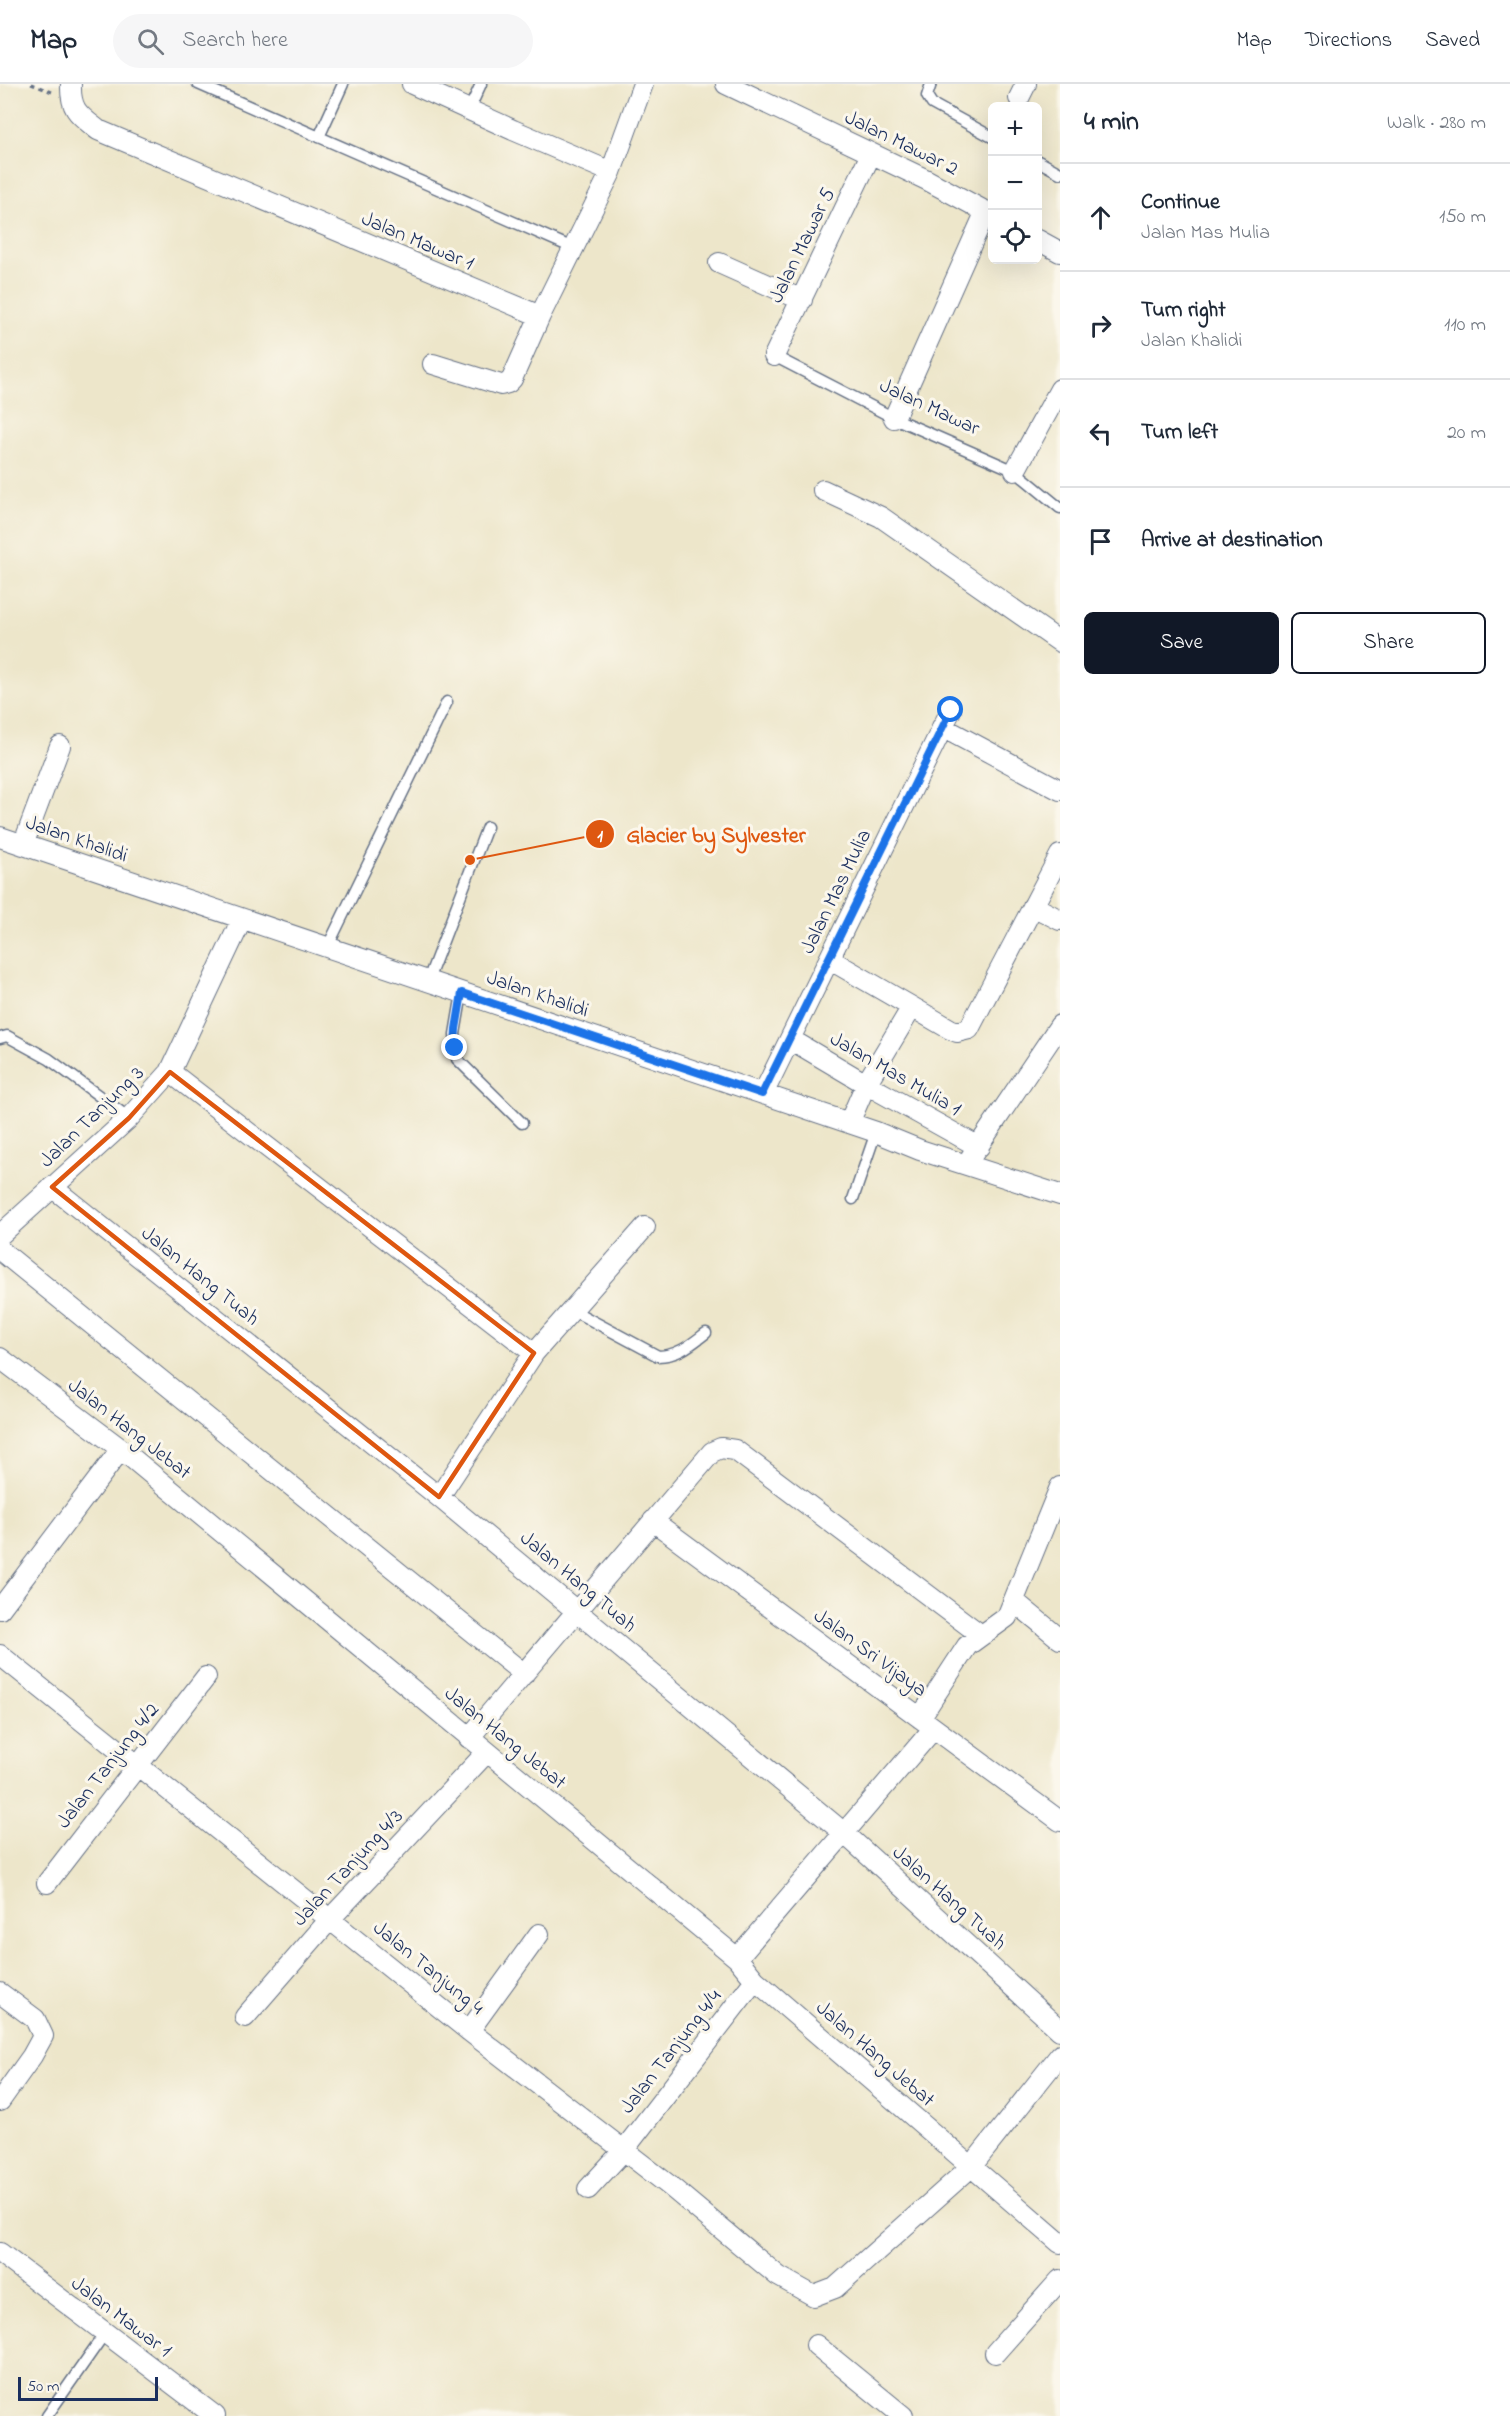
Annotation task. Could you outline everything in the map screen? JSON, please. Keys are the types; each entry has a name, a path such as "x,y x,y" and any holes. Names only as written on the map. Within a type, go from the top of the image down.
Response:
{"street":[{"name":"Jalan Mawar 1","path":"71,84 70,99 77,114 98,130 540,316"},
{"path":"412,84 611,172"},
{"path":"433,364 501,385 512,379 540,316 611,172 644,84"},
{"name":"Jalan Mawar 2","path":"726,84 927,180 988,212"},
{"name":"Jalan Mawar 5","path":"774,356 871,154"},
{"path":"894,418 988,215"},
{"path":"1042,242 1060,252"},
{"path":"719,263 802,300"},
{"path":"1015,471 1060,389"},
{"path":"823,490 881,517 1060,642"},
{"name":"Jalan Mas Mulia","path":"762,1094 947,718 1060,790"},
{"path":"22,845 60,746"},
{"name":"Jalan Khalidi","path":"0,837 876,1132 920,1150 1060,1195"},
{"path":"829,959 957,1032 969,1029 1060,855"},
{"path":"1033,906 1060,920"},
{"name":"Jalan Tanjung 3","path":"0,1235 129,1118 170,1072 242,919"},
{"path":"849,1123 866,1084 912,1007"},
{"path":"966,1164 1060,1025"},
{"name":"Jalan Mas Mulia 1","path":"790,1039 978,1147"},
{"path":"170,1072 534,1353"},
{"path":"920,1150 934,1123"},
{"name":"Jalan Hang Tuah","path":"52,1187 439,1497 844,1833 1060,2030"},
{"path":"439,1497 534,1353 645,1227"},
{"path":"0,1250 524,1674"},
{"name":"Jalan Hang Jebat","path":"0,1358 121,1449 737,1958 756,1980 1060,2243"},
{"path":"470,1738 712,1452 721,1448 735,1450 981,1635"},
{"path":"0,1609 121,1449"},
{"path":"737,1958 844,1833 927,1723 967,1646 1007,1617 1060,1487"},
{"name":"Jalan Sri Vijaya","path":"653,1521 927,1723 1057,1813"},
{"path":"1014,1601 1060,1639"},
{"name":"Jalan Tanjung 4","path":"0,1655 331,1918 469,2031 670,2186 778,2276 814,2296 835,2288 971,2167"},
{"name":"Jalan Tanjung 4/2","path":"47,1883 206,1677"},
{"name":"Jalan Tanjung 4/3","path":"245,2017 331,1918 487,1752"},
{"path":"469,2031 539,1934"},
{"name":"Jalan Tanjung 4/4","path":"588,2189 623,2151 756,1980"},
{"path":"0,1993 35,2019 43,2036 32,2056 0,2101"},
{"path":"971,2167 1060,2055"},
{"name":"Jalan Mawar 1","path":"0,2253 214,2416"},
{"path":"995,2353 1060,2280"},
{"path":"816,2345 903,2416"}],"lane":[{"path":"198,84 573,248"},
{"path":"319,137 343,84"},
{"path":"469,110 481,84"},
{"path":"930,84 927,96 932,104 988,133"},
{"path":"1042,162 1060,173"},
{"name":"Jalan Mawar","path":"774,356 894,418 1015,471 1060,508"},
{"path":"327,948 447,702"},
{"path":"428,980 488,827"},
{"path":"462,993 455,1034 457,1059 522,1123"},
{"path":"0,1038 7,1036 49,1059 129,1118"},
{"path":"853,1199 876,1132"},
{"path":"572,1310 658,1356 670,1356 680,1352 706,1333"},
{"path":"47,2416 105,2333"}],"highlighted area":[{"path":"170,1072 534,1353 439,1497 52,1187 129,1118"}],"place":[{"name":"Glacier by Sylvester","path":"470,860"}],"route":[{"path":"455,1048 462,993 762,1094 951,710"}]}
